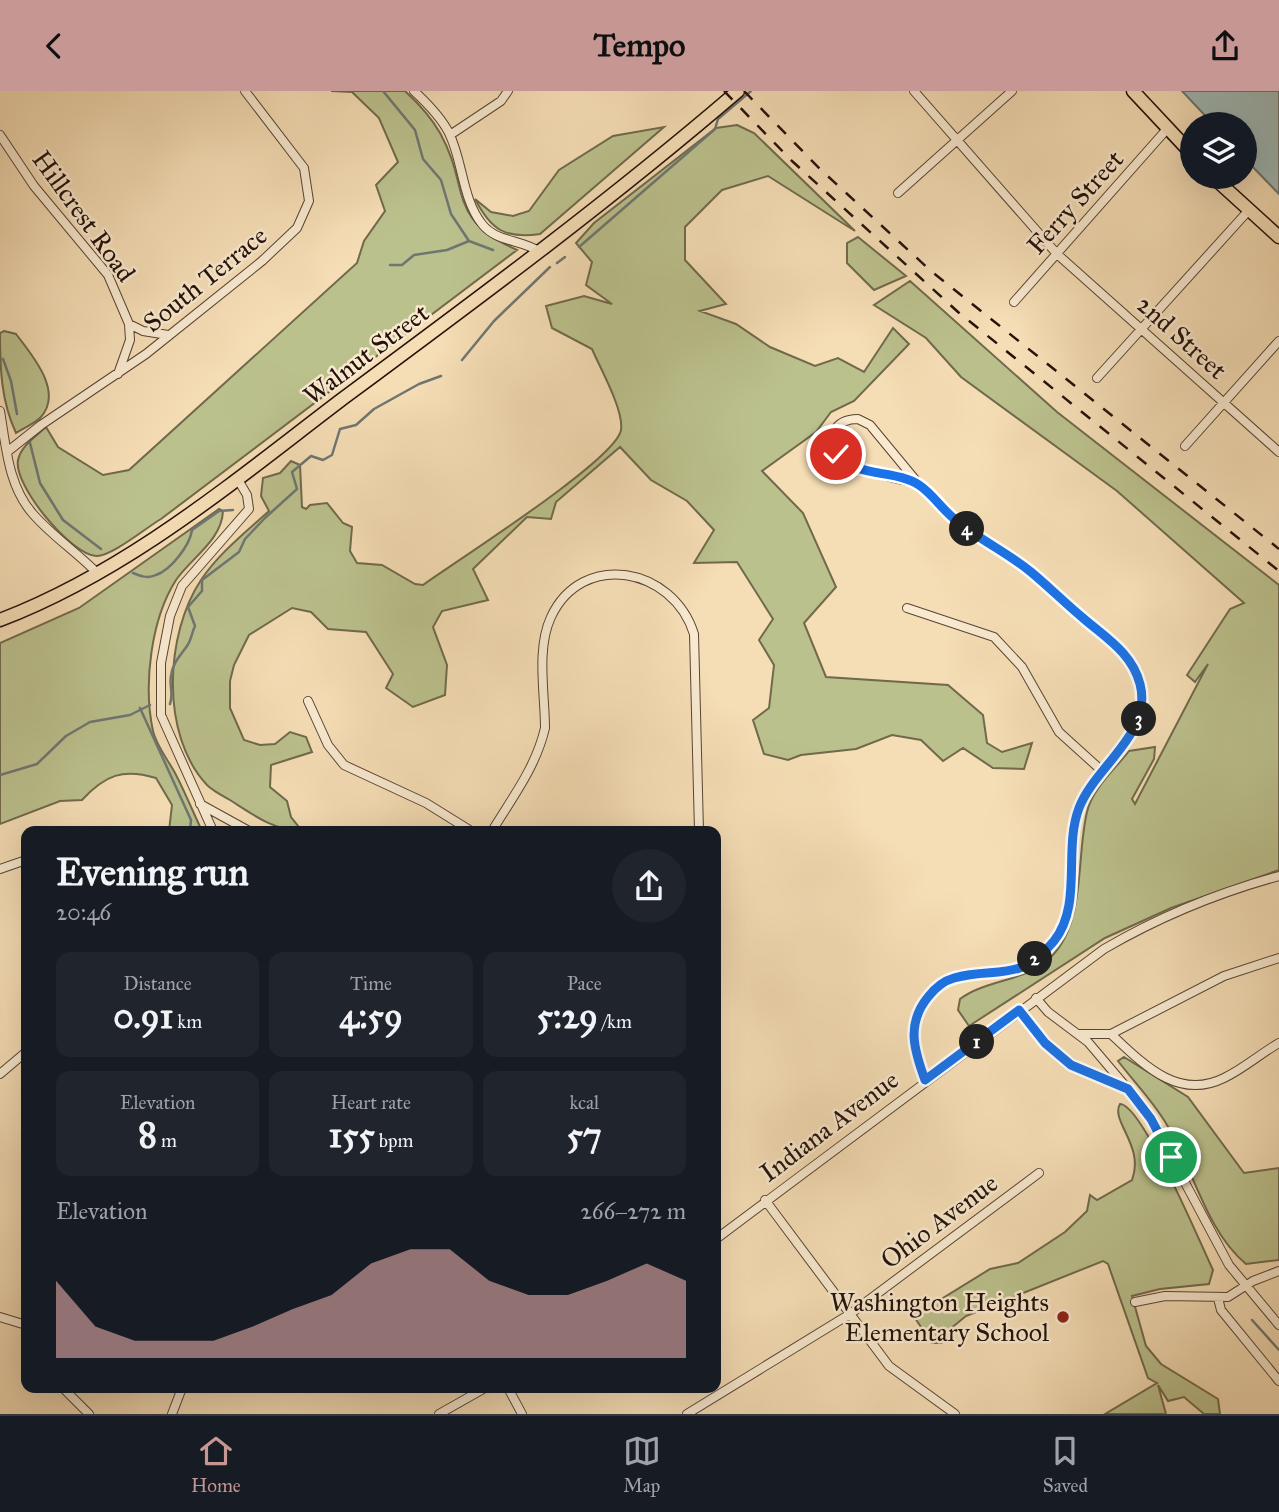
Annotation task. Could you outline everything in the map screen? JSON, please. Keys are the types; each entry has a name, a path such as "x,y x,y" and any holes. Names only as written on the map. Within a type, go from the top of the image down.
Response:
{"main road":[{"name":"Walnut Street","path":"0,620 98,574 150,543 611,198 738,91"},
{"path":"1133,91 1180,142"},
{"path":"1226,189 1279,237"}],"street":[{"name":"South Terrace","path":"7,452 41,425 118,375 287,240 307,209 307,178 301,161 245,91"},
{"path":"414,91 435,113 450,135 470,198 482,224 501,238 529,244 540,252"},
{"path":"450,135 501,101 508,91"},
{"name":"2nd Street","path":"914,91 1057,254 1279,452"},
{"path":"898,193 1012,91"},
{"name":"Ferry Street","path":"1014,302 1167,129"},
{"name":"Hillcrest Road","path":"0,135 34,186 108,275 130,324 130,340 118,375"},
{"path":"1097,378 1249,210"},
{"name":"Hillcrest Road","path":"130,324 143,331 169,335"},
{"path":"1185,446 1279,341"},
{"path":"0,411 7,452 17,486 31,512 98,574"},
{"path":"918,483 842,460 832,446 836,428 847,421 864,421 918,483 958,523 1031,572 1111,640 1132,664 1142,700 1138,719 1129,737 1101,770 1081,802 1073,829 1069,905 1058,934 1035,959 1017,969 951,979 934,990 919,1009 912,1034 925,1080"},
{"path":"211,826 161,715 161,663 170,616 182,586 249,509 247,495 237,478"},
{"path":"495,826 525,779 542,741 545,728 544,645 552,615 577,588 599,577 618,575 636,576 659,585 680,604 692,627 696,650 699,826"},
{"path":"907,608 993,637 1022,667 1059,732 1101,770"},
{"path":"307,701 328,745 344,765 425,803 463,826"},
{"path":"200,804 239,826"},
{"path":"0,869 21,862"},
{"name":"Indiana Avenue","path":"721,1234 1019,1010 1138,929 1197,903 1279,876"},
{"path":"1078,1034 1111,1034 1224,976 1279,958"},
{"path":"1036,998 1048,1012 1101,1055 1151,1119 1207,1229 1246,1286 1279,1325"},
{"path":"1019,1010 1045,1043 1071,1065 1128,1089"},
{"path":"1111,1034 1143,1063 1168,1079 1189,1087 1223,1079 1279,1043"},
{"path":"0,1074 21,1056"},
{"name":"Ohio Avenue","path":"687,1414 850,1314 1039,1173"},
{"path":"765,1200 889,1366 955,1414"},
{"path":"1135,1302 1165,1296 1233,1296 1246,1286 1279,1271"},
{"path":"1218,1298 1221,1310 1228,1320 1279,1381"},
{"path":"0,1317 21,1323"},
{"path":"68,1393 89,1414"},
{"path":"172,1414 180,1393"},
{"path":"439,1414 456,1410 478,1393"},
{"path":"512,1393 522,1414"}],"green space":[{"path":"331,91 405,91 433,121 440,133 469,213 479,226 494,238 517,250 161,519 111,552 96,556 85,553 59,532 25,485 18,460 26,446 46,427 58,447 103,475 129,470 357,263 364,241 385,211 376,185 398,162 379,118 352,92"},
{"path":"737,125 754,133 855,231 768,176 722,190 685,227 685,260 726,304 700,311 736,324 770,347 815,366 838,358 864,372 893,328 909,344 854,401 831,412 816,432 762,471 803,513 836,587 804,623 826,677 948,685 983,715 987,743 1002,752 1032,743 1024,769 993,768 963,748 943,761 921,740 892,735 856,749 801,755 788,760 764,754 753,720 769,708 774,665 759,640 773,619 737,562 694,563 714,530 687,501 651,480 620,447 556,502 551,519 527,517 473,569 488,600 442,611 433,627 447,665 445,695 413,707 386,688 393,674 366,632 328,629 311,612 292,608 249,635 234,665 230,681 230,708 244,740 260,745 275,744 290,732 306,737 312,752 271,765 270,787 287,801 291,817 298,826 277,826 264,821 209,787 192,764 181,739 173,684 175,655 189,602 201,580 224,552 269,511 261,496 263,478 280,473 291,461 300,465 302,507 306,509 310,505 327,503 343,523 352,527 350,551 357,563 382,565 415,584 423,585 565,486 612,444 621,430 621,422 615,401 592,349 552,328 546,306 584,296 612,304 586,285 592,262 576,243 594,223 716,128"},
{"path":"664,127 540,234 517,235 500,230 487,218 475,199 491,212 513,216 529,211 559,170 613,136"},
{"path":"858,237 906,276 874,290 847,263 847,243"},
{"path":"910,281 1057,412 1279,585 1279,870 1171,908 1105,938 969,1026 958,1010 960,999 970,992 1031,971 1052,956 1063,941 1075,906 1087,812 1094,795 1129,751 1155,747 1154,759 1132,799 1135,804 1208,664 1195,682 1187,675 1230,609 1244,603 1117,491 961,377 926,338 874,305"},
{"path":"4,331 16,334 30,352 43,374 49,397 47,408 40,418 16,433 2,384 0,333"},
{"path":"219,509 223,511 212,540 182,572 167,596 155,633 149,673 150,713 155,736 200,826 170,826 172,805 156,778 134,774 107,779 82,800 60,801 0,824 0,643 79,608"},
{"path":"1124,1057 1188,1097 1244,1173 1279,1168 1279,1260 1246,1264 1232,1250 1210,1217 1167,1125 1118,1061"},
{"path":"1120,1104 1130,1110 1156,1150 1213,1270 1209,1284 1160,1289 1132,1296 1146,1346 1161,1364 1218,1399 1220,1414 1204,1414 1184,1397 1168,1401 1158,1385 1166,1414 1105,1414 1157,1383 1148,1378 1108,1264 1103,1261 966,1316 950,1329 948,1337 941,1343 932,1343 910,1311 913,1304 938,1301 990,1269 1018,1263 1065,1232 1087,1211 1090,1195 1097,1200 1132,1180 1134,1156 1119,1118"}],"water":[{"path":"1182,91 1279,91 1279,194 1257,171 1257,112 1202,112"}],"waterway":[{"path":"383,91 415,130 423,159 441,180 451,214 469,241 493,250"},
{"path":"579,247 715,129 718,119 751,91"},
{"path":"390,265 402,265 414,255 447,250 469,241"},
{"path":"557,263 565,257"},
{"path":"462,360 494,321 550,267"},
{"path":"3,359 11,381 17,414"},
{"path":"170,704 173,668 188,644 195,626 188,607 202,591 202,580 239,552 245,539 297,489 292,472 311,456 323,460 332,455 340,429 356,425 374,409 419,384 441,376"},
{"path":"30,443 40,483 63,520 101,549"},
{"path":"133,573 147,577 162,572 179,556 188,543 192,530 219,511 233,510"},
{"path":"0,775 37,764 66,736 90,722 130,715 150,705"},
{"path":"140,708 191,820 190,826"},
{"path":"1252,1320 1279,1350"}],"railway":[{"path":"724,91 792,161 958,312 1279,571"},
{"path":"744,91 820,169 931,271 1279,549"}],"place":[{"name":"Washington Heights Elementary School","path":"1063,1317"}],"route":[{"path":"836,454 854,466 918,483 958,523 1031,572 1111,640 1132,664 1141,687 1142,707 1136,725 1097,775 1078,811 1071,842 1069,905 1058,934 1035,959 1017,969 1001,974 951,979 934,990 919,1009 912,1034 925,1080 1019,1010 1045,1043 1071,1065 1128,1089 1151,1119 1171,1157"}]}
